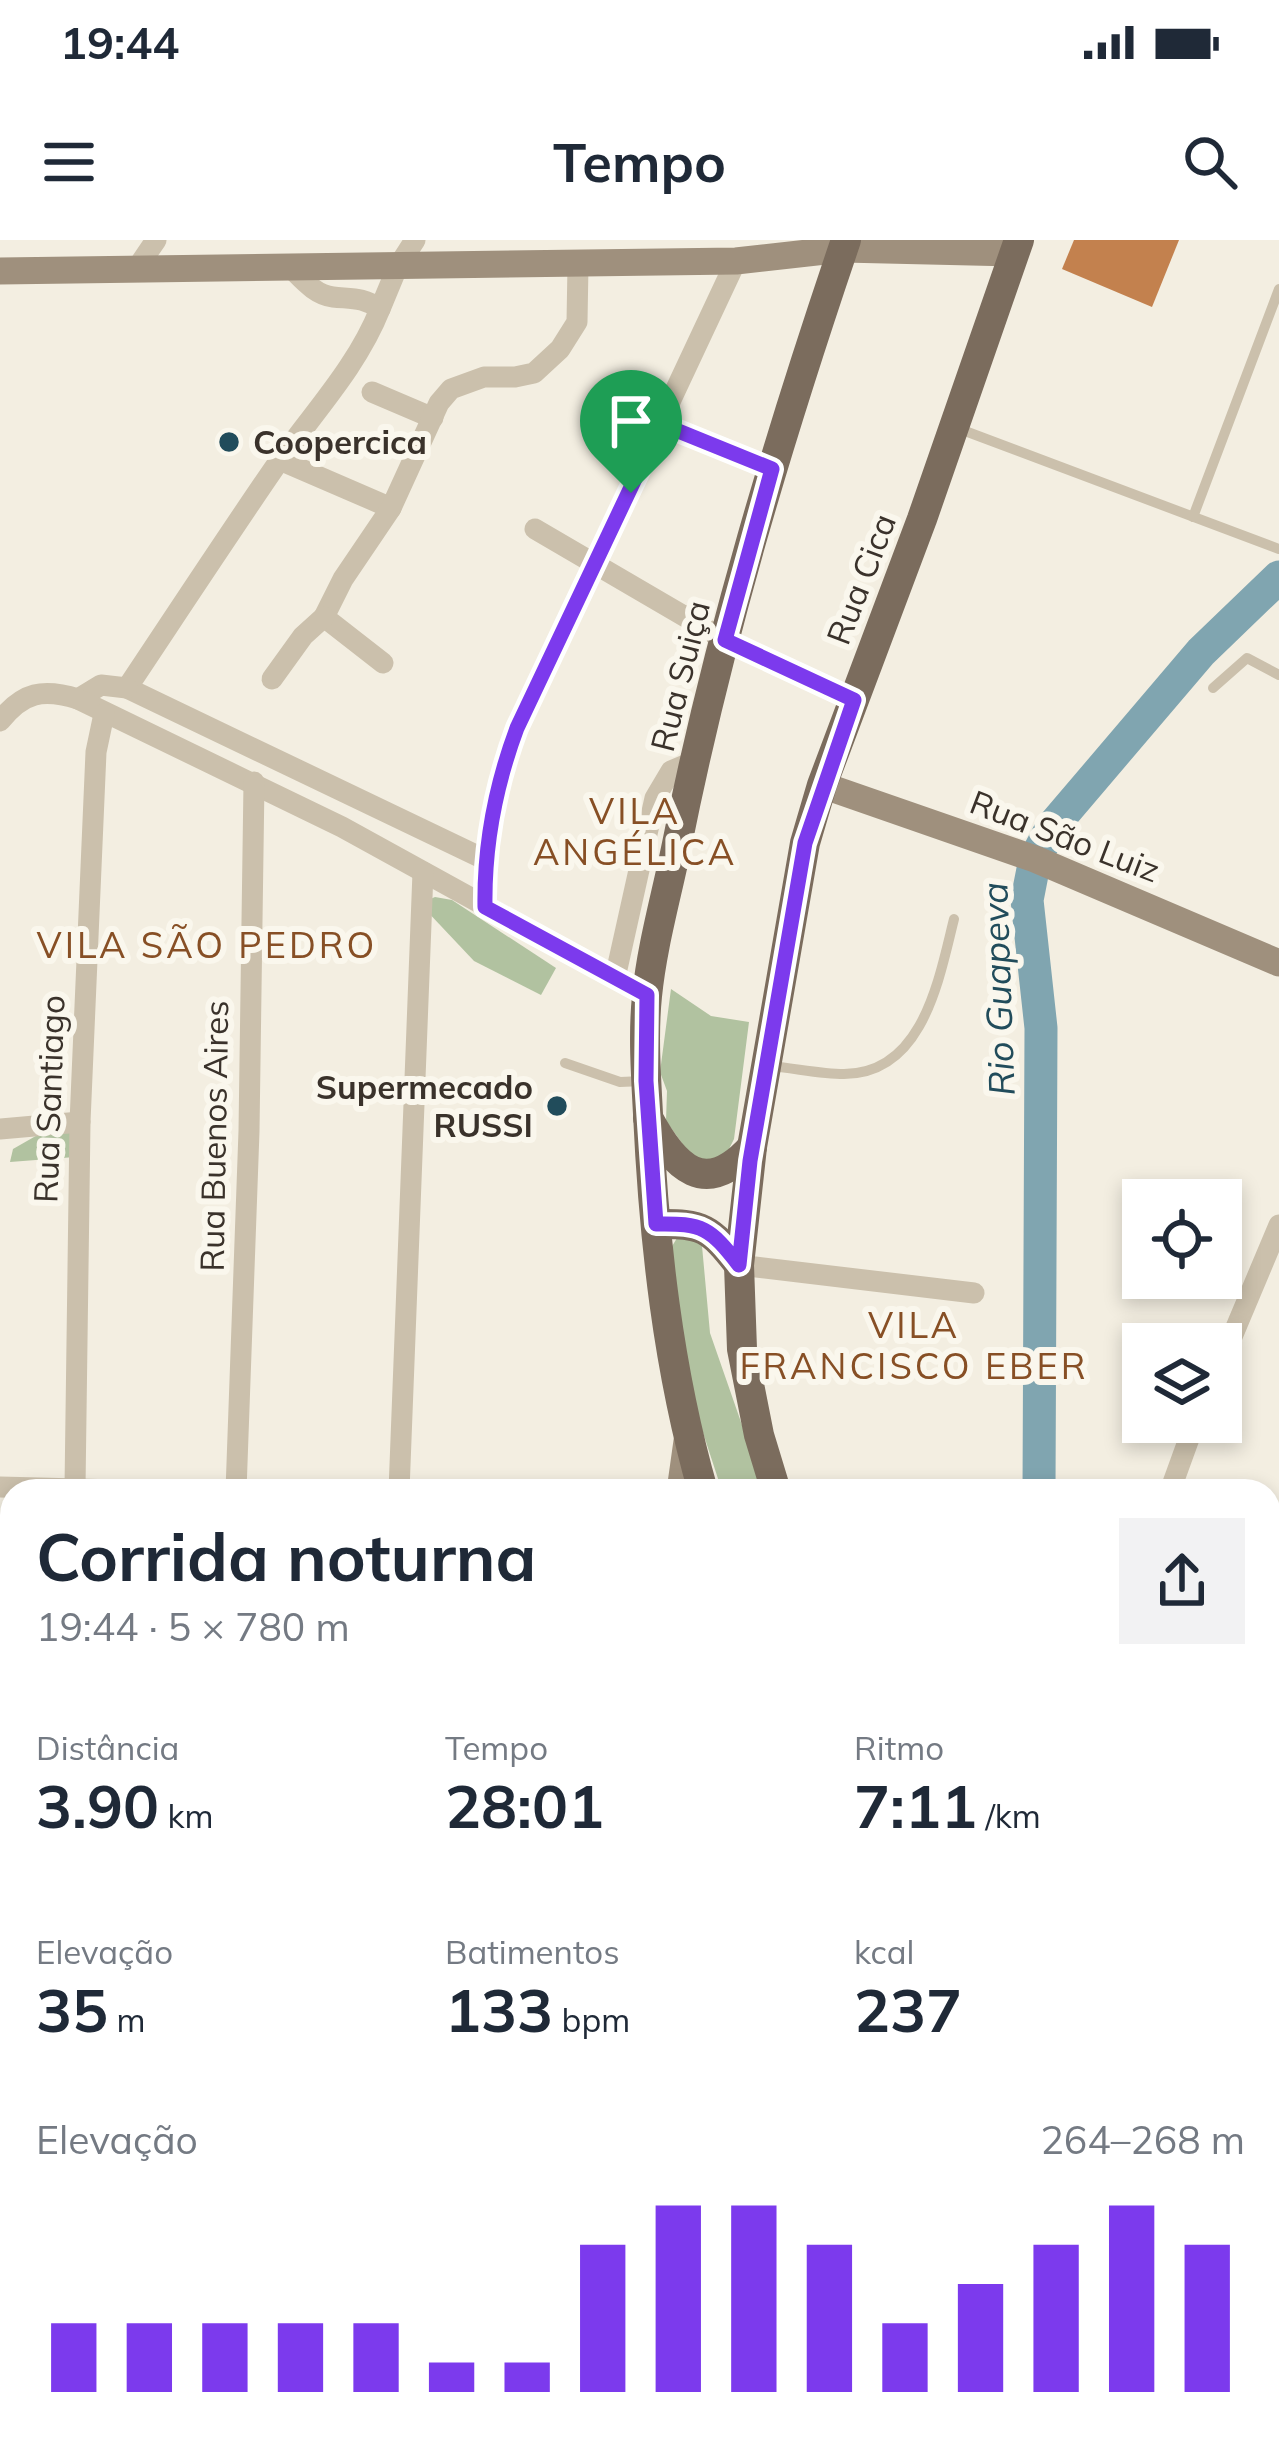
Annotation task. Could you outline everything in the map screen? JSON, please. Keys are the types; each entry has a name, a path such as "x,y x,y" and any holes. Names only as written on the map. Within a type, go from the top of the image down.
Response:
{"main road":[{"name":"Rua Suiça","path":"700,1479 674,1370 656,1224 646,1081 647,995 725,640 772,469 845,244"},
{"name":"Rua Cica","path":"772,1479 742,1349 739,1265 751,1154 805,843 1017,246"},
{"path":"648,1129 677,1160 703,1175 718,1175 751,1154"},
{"path":"656,1224 699,1225 711,1231 739,1265"}],"street":[{"path":"136,268 156,240"},
{"path":"127,688 280,460 356,357 415,240"},
{"path":"0,271 578,265 616,252 736,261 845,244 1017,246"},
{"path":"485,907 484,859 500,773 517,728 736,261"},
{"path":"272,680 303,636 325,617 343,579 392,508 451,389 464,382 534,373 550,362 578,322 578,265"},
{"path":"292,270 322,294 350,296 380,309"},
{"path":"371,392 433,418"},
{"path":"661,424 772,469"},
{"path":"280,460 392,508"},
{"path":"535,529 725,640 854,700"},
{"path":"325,617 383,663"},
{"path":"78,699 101,685 127,688 484,859"},
{"path":"0,721 19,699 35,692 78,699 254,782 647,995"},
{"name":"Rua Santiago","path":"75,1479 80,1122 96,752 104,714"},
{"path":"615,978 655,798 671,771 695,760"},
{"name":"Rua Buenos Aires","path":"236,1479 249,1131 254,782"},
{"name":"Rua São Luiz","path":"822,785 1016,852 1279,963"},
{"path":"399,1479 423,872"},
{"path":"0,1129 80,1122"},
{"path":"1238,1323 1279,1225"},
{"path":"739,1265 974,1293"},
{"path":"682,1479 688,1437"},
{"path":"1175,1479 1188,1443"}],"lane":[{"path":"1193,517 1279,290"},
{"path":"954,427 1279,549"},
{"path":"1214,688 1247,658 1279,675"},
{"path":"766,1066 847,1074 876,1069 905,1048 925,1018 954,919"},
{"path":"565,1064 620,1082 646,1081"}],"green space":[{"path":"435,897 452,900 556,968 541,995 474,961 424,908"},
{"path":"671,989 711,1016 749,1022 734,1139 715,1164 692,1157 666,1121 667,1091 660,1072"},
{"path":"71,1127 75,1157 10,1162 13,1149 41,1133"},
{"path":"692,1235 702,1246 710,1333 761,1479 718,1479 693,1402 668,1253 677,1238"}],"building":[{"path":"1074,240 1179,240 1152,307 1062,269"}],"waterway":[{"name":"Rio Guapeva","path":"1039,1479 1041,1028 1027,900 1035,859 1052,827 1201,652 1279,577"}],"place":[{"name":"Coopercica","path":"229,442"},
{"name":"Supermecado RUSSI","path":"557,1106"}],"district":[{"name":"VILA ANGÉLICA","path":"635,832"},
{"name":"VILA SÃO PEDRO","path":"207,945"},
{"name":"VILA FRANCISCO EBER","path":"914,1346"}],"route":[{"path":"661,424 772,469 725,640 854,700 805,843 750,1161 739,1265 711,1231 699,1225 656,1224 646,1081 647,995 485,907 484,859 500,773 517,728 631,493 661,424"}]}
